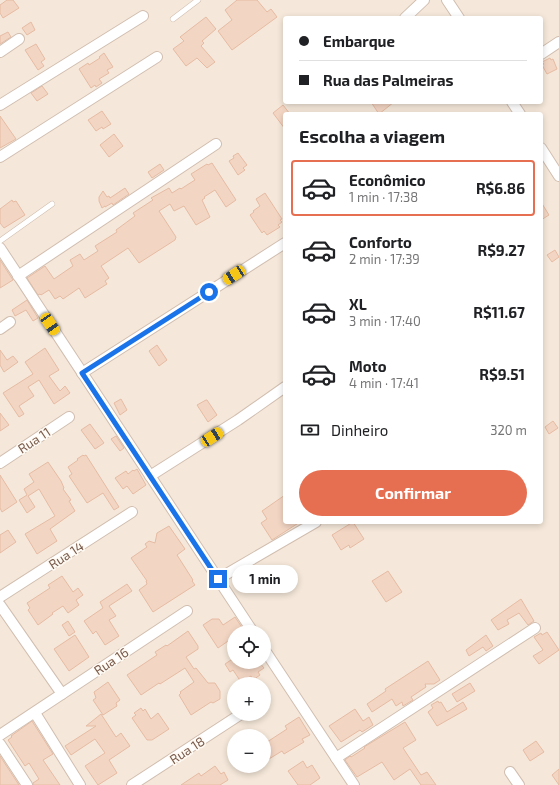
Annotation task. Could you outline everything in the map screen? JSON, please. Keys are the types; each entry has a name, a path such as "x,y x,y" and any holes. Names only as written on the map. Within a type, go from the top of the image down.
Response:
{"street":[{"path":"407,16 424,0"},
{"path":"447,0 458,16"},
{"path":"0,105 143,16"},
{"path":"0,52 20,39"},
{"path":"543,53 559,42"},
{"path":"0,157 157,56"},
{"path":"18,276 216,144"},
{"path":"543,151 559,176"},
{"path":"82,373 283,244"},
{"path":"0,248 248,625"},
{"path":"0,329 10,322"},
{"path":"150,476 238,420 283,388"},
{"name":"Rua 11","path":"0,463 69,417"},
{"name":"Rua 14","path":"0,597 132,512"},
{"path":"218,579 313,524"},
{"path":"0,605 62,694"},
{"name":"Rua 16","path":"0,735 187,611"},
{"path":"336,758 535,628"},
{"path":"271,659 354,785"},
{"path":"35,713 80,785"},
{"name":"Rua 18","path":"132,785 230,721"},
{"path":"0,744 27,785"},
{"path":"510,772 519,785"}],"lane":[{"path":"173,19 198,0"},
{"path":"0,241 52,204"}],"shaded area":[{"path":"0,0 559,0 559,785 0,785"}],"building":[{"path":"7,0 13,0 19,8 3,18 0,13 0,5"},
{"path":"237,0 257,0 267,12 271,9 277,17 232,50 218,31 232,20 225,10"},
{"path":"206,17 216,29 202,41 204,43 201,46 215,62 207,68 197,58 186,66 173,49 184,41 180,37"},
{"path":"31,22 35,30 27,35 22,28"},
{"path":"8,32 11,37 0,44 0,36"},
{"path":"36,44 45,59 41,62 44,66 38,70 25,50"},
{"path":"104,53 113,67 107,70 109,73 99,79 102,83 91,88 79,69 100,58 99,57"},
{"path":"550,58 551,60 553,59 557,69 547,74 543,67 543,62"},
{"path":"42,86 48,94 37,101 31,93"},
{"path":"372,104 392,104 382,112 378,112"},
{"path":"283,105 288,112 283,112 283,126 273,113"},
{"path":"102,111 111,124 96,131 88,120"},
{"path":"0,116 16,139 0,148"},
{"path":"114,134 123,146 109,157 100,145"},
{"path":"238,153 247,165 243,168 245,170 238,175 229,161"},
{"path":"212,163 236,200 226,207 215,190 202,200 210,217 196,225 184,206 174,211 170,204 159,211 176,237 175,240 139,263 128,248 101,266 109,278 105,281 107,284 85,298 79,288 63,299 60,296 55,299 49,290 41,295 38,295 27,278 45,266 54,279 73,266 70,260 80,254 84,260 98,251 95,246 117,232 116,230 135,216 133,213 153,200 151,198 169,188 172,193 180,188 181,189 195,180 191,174 207,164"},
{"path":"160,164 164,170 152,178 148,172"},
{"path":"125,188 129,194 113,205 112,203 102,208 99,197 103,191 107,197 109,196 110,198"},
{"path":"265,193 282,219 280,220 282,222 278,225 280,227 267,235 264,231 262,233 250,215 260,206 256,199"},
{"path":"12,200 13,202 16,201 25,215 4,228 0,223 0,209"},
{"path":"543,205 549,215 543,219"},
{"path":"555,250 559,257 552,262 547,255"},
{"path":"0,260 13,280 0,288"},
{"path":"27,300 38,318 33,321 26,310 15,316 12,310"},
{"path":"157,345 167,360 159,366 149,351"},
{"path":"45,348 59,370 49,376 60,391 65,386 70,393 54,404 39,380 28,387 34,396 19,406 24,414 19,417 3,393 33,374 25,362"},
{"path":"0,350 7,360 13,356 18,362 4,372 0,365"},
{"path":"121,399 127,410 120,415 114,403"},
{"path":"206,400 217,415 208,422 197,405"},
{"path":"0,413 9,425 0,431"},
{"path":"553,421 558,428 549,434 545,427"},
{"path":"90,424 104,443 95,449 81,430"},
{"path":"116,436 124,448 120,451 111,439"},
{"path":"83,455 86,455 119,507 114,510 103,493 87,503 69,476 72,474 68,467"},
{"path":"48,462 61,481 64,488 63,489 71,500 69,501 75,511 50,529 57,541 37,554 25,534 55,516 39,489 28,496 35,507 27,513 19,500 27,495 24,489 34,482 29,474"},
{"path":"137,469 146,485 133,494 127,486 123,489 115,478 126,471 128,474"},
{"path":"0,475 17,502 2,512 0,508"},
{"path":"283,496 283,524 297,524 272,540 261,523 267,519 262,511"},
{"path":"350,524 354,524 364,539 350,548 349,545 341,550 332,535"},
{"path":"169,526 185,549 177,555 195,585 153,612 139,590 147,584 147,581 131,558 147,547 145,544 149,541 155,543 157,533"},
{"path":"8,530 16,542 0,553 0,535"},
{"path":"388,571 402,592 386,602 372,581"},
{"path":"62,576 73,592 78,588 83,595 76,600 79,605 68,613 63,606 38,625 28,610 30,608 27,603 50,588 48,585"},
{"path":"127,584 132,591 109,606 116,616 109,620 119,636 105,645 96,631 93,634 84,621 103,608 100,602"},
{"path":"521,599 534,621 528,625 519,613 507,620 509,624 498,630 491,620"},
{"path":"235,617 240,625 227,625 227,642 218,648 203,625 212,619 219,619 223,625"},
{"path":"68,621 75,632 69,636 62,625"},
{"path":"188,631 198,646 198,649 186,657 194,669 196,668 208,683 215,683 220,691 220,699 213,703 211,702 191,715 179,695 181,693 180,692 194,682 185,668 141,695 127,675 157,655 155,652 166,645 167,646"},
{"path":"547,632 559,650 539,664 533,656 543,650 534,637 541,633 542,635"},
{"path":"75,635 89,657 69,671 54,649"},
{"path":"486,635 493,646 486,651 483,647 469,656 466,650"},
{"path":"428,661 440,680 434,684 425,684 426,687 411,697 413,700 403,706 402,702 396,706 392,699 372,712 367,704 386,691 385,689"},
{"path":"228,669 262,669 258,672 260,675 257,677 238,677 233,670 230,672"},
{"path":"108,682 120,700 116,703 117,706 103,715 93,700 96,698 94,692"},
{"path":"470,683 475,691 457,702 452,694"},
{"path":"438,701 439,703 441,702 447,712 463,702 467,709 437,726 428,712 433,708 431,705"},
{"path":"141,708 143,711 145,709 151,719 158,713 169,729 152,740 147,740 132,718 136,715 134,713"},
{"path":"355,709 363,721 369,717 373,725 362,732 360,730 341,742 329,726"},
{"path":"101,714 116,737 121,733 130,746 109,760 117,773 98,785 85,766 105,753 95,739 71,755 65,746 96,726 86,726"},
{"path":"299,717 310,735 302,739 304,742 284,754 282,751 271,758 271,739 287,729 285,726"},
{"path":"32,721 53,754 43,760 60,785 33,785 33,783 39,779 29,763 25,766 8,740 12,737 11,736"},
{"path":"405,722 416,740 403,748 421,775 427,772 436,785 421,785 410,769 394,780 382,762 357,777 345,760"},
{"path":"536,741 544,752 530,761 523,750"},
{"path":"0,756 19,785 0,785"},
{"path":"303,761 307,768 312,765 320,778 310,785 298,785 288,771"},
{"path":"215,766 221,774 224,772 228,780 220,785 181,785 199,773 201,776"},
{"path":"559,769 559,785 552,775"}],"route":[{"path":"209,292 82,373 218,579"}]}
